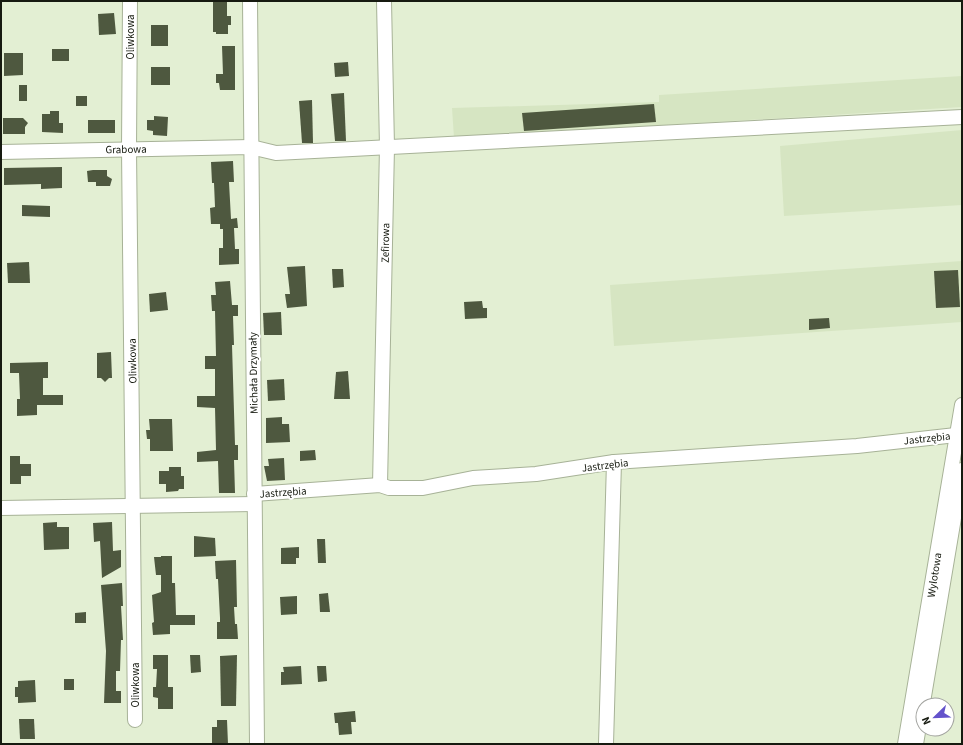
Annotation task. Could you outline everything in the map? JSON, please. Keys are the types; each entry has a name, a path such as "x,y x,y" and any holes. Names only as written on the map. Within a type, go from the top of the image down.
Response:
{"street":[{"name":"Oliwkowa","path":"130,1 129,149 134,505 135,720"},
{"name":"Michała Drzymały","path":"250,1 257,744"},
{"name":"Zefirowa","path":"380,485 387,147 384,1"},
{"name":"Grabowa","path":"1,152 251,147 276,153 962,116"},
{"name":"Wylotowa","path":"905,744 962,405"},
{"name":"Jastrzębia","path":"1,508 134,505 254,499 380,485 389,488 422,488 473,478 536,474 614,462 857,446 956,435"},
{"path":"606,744 614,462"},
{"name":"Wylotowa","path":"916,744 962,470"}],"shaded area":[{"path":"962,76 962,107 454,138 452,108 659,102 659,95"},
{"path":"962,130 962,205 784,216 780,146"},
{"path":"962,261 962,322 614,346 610,285"}],"building":[{"path":"213,1 227,1 227,16 231,16 231,25 228,25 228,34 216,34 216,32 213,32"},
{"path":"114,13 116,34 99,35 98,14"},
{"path":"151,25 168,25 168,46 151,46"},
{"path":"222,46 235,46 235,90 220,90 219,83 216,83 216,74 223,74"},
{"path":"52,49 69,49 69,61 52,61"},
{"path":"4,53 23,53 23,75 4,76"},
{"path":"348,62 349,76 335,77 334,63"},
{"path":"151,67 170,67 170,85 151,85"},
{"path":"19,85 27,85 27,101 19,101"},
{"path":"344,93 346,141 335,141 331,94"},
{"path":"76,96 87,96 87,106 76,106"},
{"path":"312,100 313,143 302,143 299,101"},
{"path":"654,104 656,122 524,131 522,113"},
{"path":"50,111 59,111 59,123 63,123 63,133 42,132 42,114 50,114"},
{"path":"154,116 168,117 167,136 153,135 153,131 147,130 147,120 154,120"},
{"path":"3,118 23,118 28,123 25,127 25,134 3,134"},
{"path":"88,120 115,120 115,133 88,133"},
{"path":"233,161 234,182 229,182 231,219 237,218 238,228 234,228 235,249 239,249 239,264 219,265 219,248 223,248 223,229 220,229 220,224 211,224 210,208 215,207 211,162"},
{"path":"62,167 62,188 41,189 41,184 4,185 4,168"},
{"path":"107,170 107,176 112,179 110,186 96,186 96,182 88,182 87,171"},
{"path":"22,205 50,206 50,217 22,216"},
{"path":"29,262 30,283 8,283 7,263"},
{"path":"305,266 307,306 287,308 285,294 290,294 287,267"},
{"path":"332,269 343,269 344,287 333,288"},
{"path":"958,270 960,307 936,308 934,271"},
{"path":"230,281 232,305 238,305 238,316 233,316 234,345 232,345 235,445 238,445 238,460 234,460 235,493 219,493 218,461 197,462 197,452 216,450 215,408 197,407 197,396 215,396 215,369 205,369 205,356 216,356 215,311 212,311 211,295 216,295 215,282"},
{"path":"166,292 168,310 150,312 149,294"},
{"path":"482,301 483,308 487,308 487,318 465,319 464,302"},
{"path":"281,312 282,335 264,335 263,313"},
{"path":"829,318 830,328 809,330 809,319"},
{"path":"111,352 112,378 109,378 105,382 101,378 97,378 97,353"},
{"path":"48,362 48,378 43,378 43,395 63,395 63,405 37,405 37,415 17,416 17,399 20,399 19,373 10,373 10,363"},
{"path":"348,371 350,399 334,399 336,372"},
{"path":"284,379 285,400 268,401 267,380"},
{"path":"282,417 282,424 289,424 290,442 266,443 266,418"},
{"path":"149,419 172,419 173,451 150,451 150,439 147,439 146,430 150,430"},
{"path":"315,450 316,460 300,461 300,451"},
{"path":"10,456 20,456 20,464 31,464 31,476 21,476 21,484 10,484"},
{"path":"284,458 285,480 267,481 264,466 269,466 268,459"},
{"path":"169,467 181,467 181,476 184,476 184,489 166,492 166,484 159,484 159,471 169,471"},
{"path":"57,522 57,527 69,527 69,549 44,550 43,523"},
{"path":"112,522 113,551 121,550 121,567 102,578 100,541 94,542 93,523"},
{"path":"194,536 215,538 216,556 194,557"},
{"path":"317,539 325,539 326,563 318,563"},
{"path":"299,547 299,558 296,558 296,564 281,564 281,548"},
{"path":"172,556 172,583 175,583 176,615 195,615 195,625 170,625 170,634 153,635 152,623 154,622 152,595 161,592 161,575 156,575 154,557"},
{"path":"236,560 237,607 234,607 238,639 217,639 217,622 220,622 220,618 218,579 216,579 215,561"},
{"path":"122,583 123,606 121,606 123,640 121,640 120,671 116,671 116,691 121,691 121,703 104,703 106,651 101,585"},
{"path":"328,593 330,612 320,612 319,594"},
{"path":"297,596 297,614 281,615 280,597"},
{"path":"86,612 86,623 75,623 75,613"},
{"path":"153,655 168,655 168,687 173,687 173,709 158,709 158,698 153,697 153,687 156,687 157,669 153,669"},
{"path":"190,655 200,655 201,672 191,673"},
{"path":"237,655 236,706 221,706 220,656"},
{"path":"301,666 302,684 281,685 281,672 284,672 283,667"},
{"path":"317,666 326,666 327,681 318,682"},
{"path":"64,679 74,679 74,690 64,690"},
{"path":"35,680 36,702 18,703 18,697 15,697 15,687 18,687 18,681"},
{"path":"355,711 356,722 351,722 352,734 339,735 338,723 335,723 334,713"},
{"path":"19,719 34,719 35,739 20,739"},
{"path":"217,720 227,720 228,744 212,744 212,727 217,727"}]}
